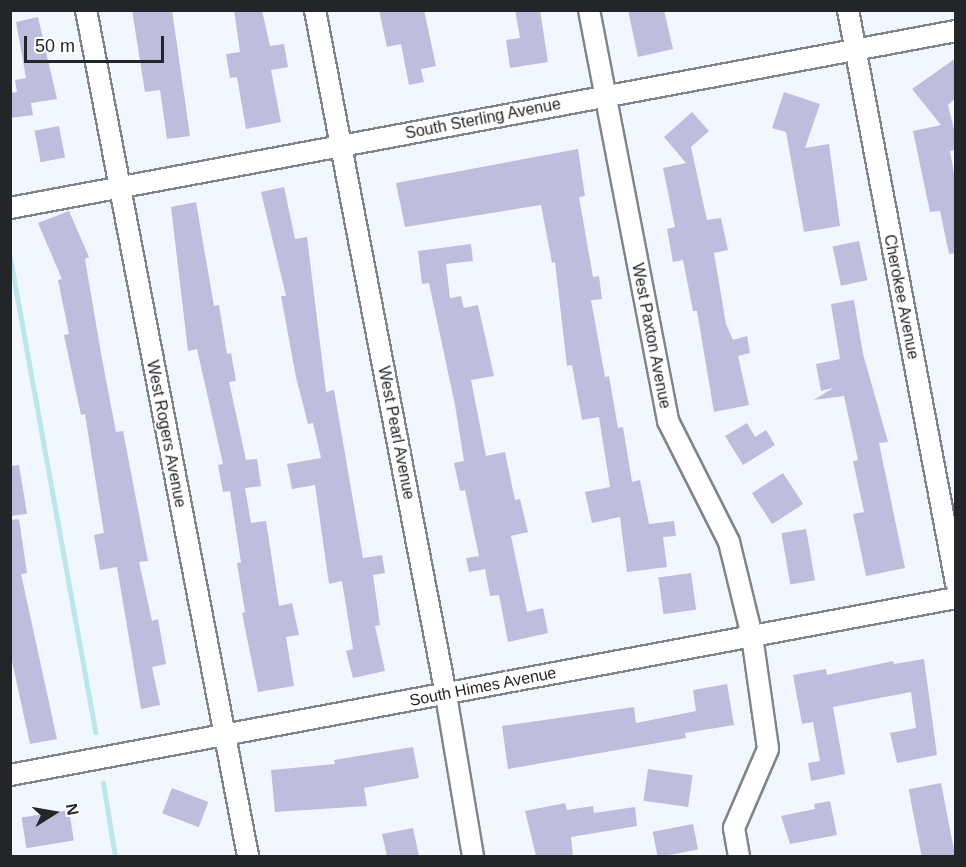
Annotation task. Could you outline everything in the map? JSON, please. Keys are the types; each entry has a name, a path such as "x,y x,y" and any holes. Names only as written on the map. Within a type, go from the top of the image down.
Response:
{"street":[{"name":"West Rogers Avenue","path":"86,10 118,188 249,856"},
{"name":"West Pearl Avenue","path":"315,10 446,695 473,856"},
{"name":"West Paxton Avenue","path":"589,10 668,421 729,542 752,636 768,749 735,828 740,856"},
{"name":"Cherokee Avenue","path":"848,10 956,583"},
{"name":"South Sterling Avenue","path":"10,208 956,31"},
{"name":"South Himes Avenue","path":"10,775 956,598"}],"building":[{"path":"132,10 172,10 190,136 167,139 160,90 145,92"},
{"path":"234,10 262,10 270,46 284,44 288,67 271,70 281,122 246,129 237,77 230,78 226,54 240,52"},
{"path":"379,10 424,10 436,66 421,69 424,82 409,85 401,44 387,47"},
{"path":"515,10 540,10 548,62 510,68 506,40 520,38"},
{"path":"628,10 664,10 673,49 638,57"},
{"path":"38,17 57,99 31,103 33,115 10,118 10,93 17,92 15,80 26,78 16,22"},
{"path":"956,58 956,98 948,105 956,137 956,150 950,151 956,184 956,253 949,254 940,211 930,212 913,131 941,125 912,89"},
{"path":"784,92 820,104 805,148 829,144 840,226 804,232 786,132 772,128"},
{"path":"692,112 709,131 691,147 707,220 721,218 728,250 714,253 726,324 733,340 747,336 750,353 738,356 749,405 714,412 697,311 693,311 683,260 673,262 667,229 675,227 663,168 686,163 664,137"},
{"path":"59,126 65,157 41,162 34,131"},
{"path":"578,149 585,196 579,197 593,277 599,276 602,299 591,300 605,377 609,376 618,428 623,427 632,482 640,480 649,524 674,521 676,536 663,537 667,567 627,572 620,517 592,523 585,492 610,487 599,417 582,420 572,365 567,366 555,262 552,263 541,205 405,227 396,183"},
{"path":"284,187 295,239 307,237 326,392 334,390 363,558 382,555 385,573 373,575 380,625 375,626 385,671 353,678 346,651 353,649 342,581 329,584 315,485 292,489 287,464 321,458 313,423 308,424 296,377 281,296 286,296 261,192"},
{"path":"196,202 214,306 219,305 227,354 231,353 236,381 229,382 246,460 257,459 261,486 245,488 251,523 266,521 279,606 292,603 299,635 286,637 294,686 258,692 242,613 245,612 237,563 241,562 230,491 223,492 218,465 223,464 197,349 188,351 171,207"},
{"path":"69,211 89,257 85,259 116,432 123,431 148,561 139,562 152,621 158,619 166,664 152,667 160,705 141,709 117,567 100,570 94,535 104,533 85,414 81,415 64,335 69,334 58,280 62,279 38,223"},
{"path":"859,241 867,280 841,286 833,247"},
{"path":"471,244 473,261 446,264 450,298 461,296 464,308 478,305 494,376 471,380 486,456 505,452 515,500 520,499 528,532 511,536 527,612 543,608 548,633 508,642 499,595 490,596 485,569 469,572 466,558 479,556 465,490 460,491 454,463 464,461 455,405 429,283 422,284 418,251"},
{"path":"854,300 863,354 888,442 879,443 905,568 866,576 853,514 864,512 853,461 858,460 844,396 814,400 833,388 821,391 816,364 840,359 831,304"},
{"path":"747,423 755,437 766,430 775,445 743,465 725,436"},
{"path":"19,465 27,514 10,516 10,466"},
{"path":"783,473 803,504 772,524 752,493"},
{"path":"19,519 27,573 21,574 57,739 30,744 10,652 10,520"},
{"path":"806,529 815,580 790,585 781,533"},
{"path":"691,573 696,610 663,614 658,578"},
{"path":"924,659 937,755 897,763 890,733 916,728 911,692 833,707 845,774 811,781 808,763 820,761 813,722 802,724 793,675 826,669 827,675 893,661 894,664"},
{"path":"727,684 734,725 685,733 686,738 508,769 502,726 634,707 636,723 696,711 693,690"},
{"path":"413,747 419,778 364,788 367,806 275,812 271,770 335,764 334,760"},
{"path":"648,769 693,775 688,807 644,801"},
{"path":"941,783 955,856 922,856 909,789"},
{"path":"172,788 208,802 199,827 162,813"},
{"path":"830,801 837,835 790,844 781,816 815,809 814,804"},
{"path":"565,803 567,810 593,806 594,813 635,807 637,826 571,837 573,856 536,856 525,811"},
{"path":"69,810 74,841 26,848 22,818"},
{"path":"693,824 698,850 657,856 653,832"},
{"path":"413,828 419,856 387,856 382,834"}],"waterway":[{"path":"10,258 95,732"},
{"path":"103,783 115,856"}]}
